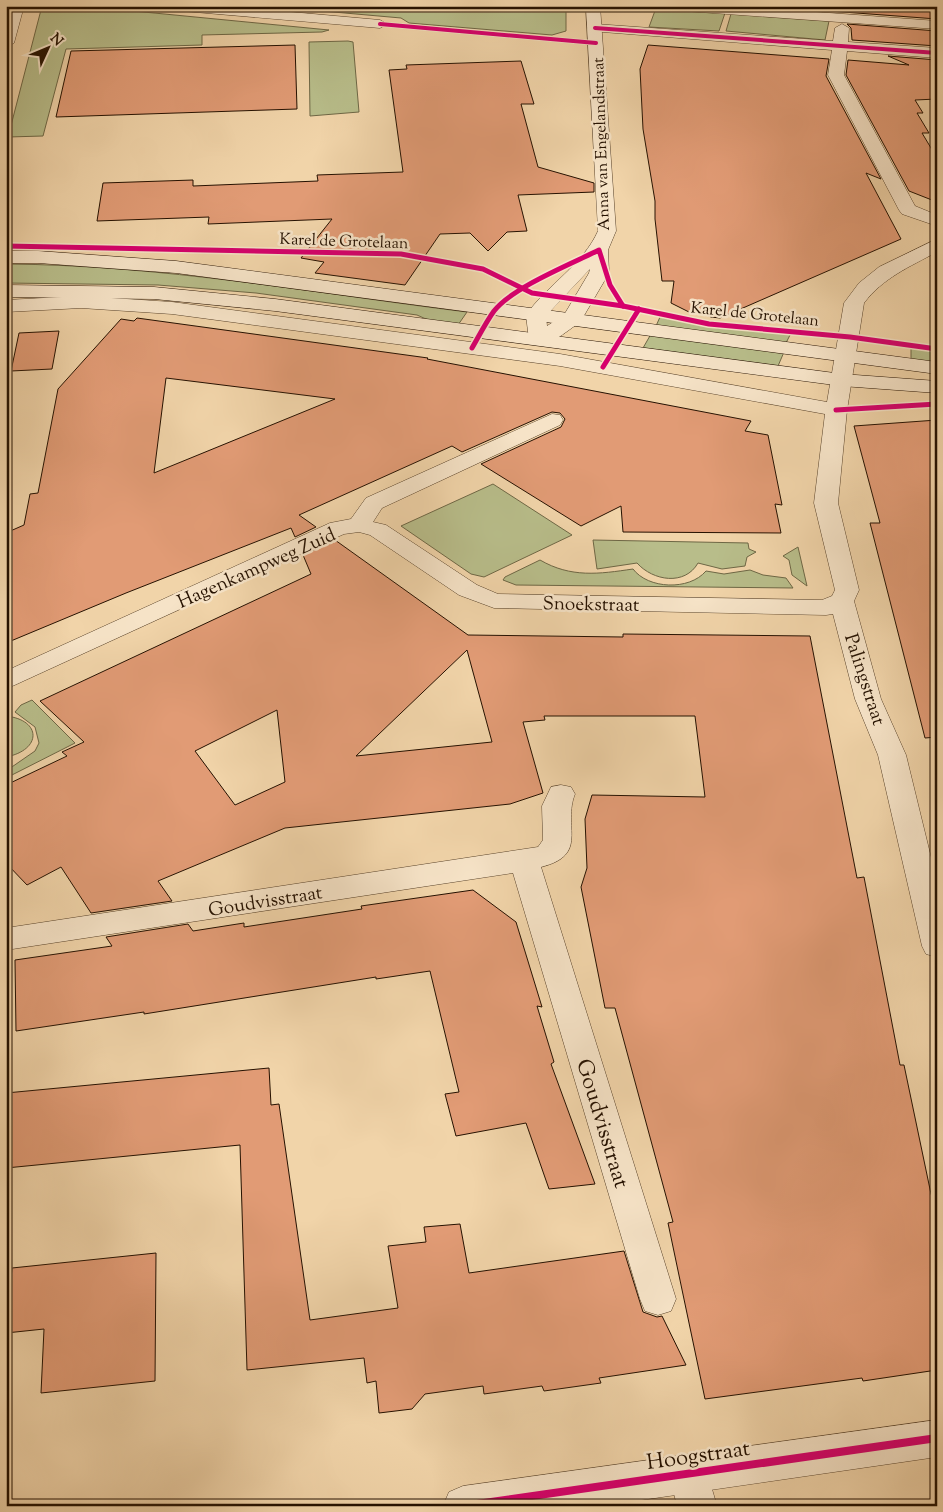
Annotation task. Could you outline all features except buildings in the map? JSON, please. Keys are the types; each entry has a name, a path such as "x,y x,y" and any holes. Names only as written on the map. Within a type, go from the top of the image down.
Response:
{"street":[{"path":"6,43 17,6"},
{"path":"171,6 380,24"},
{"name":"Anna van Engelandstraat","path":"539,340 572,319 599,273 599,250 607,231 593,6"},
{"path":"670,6 937,26"},
{"path":"844,19 836,75 908,210 937,221"},
{"path":"595,28 937,53"},
{"name":"Palingstraat","path":"937,245 886,270 858,295 854,303 836,410 826,503 847,590 842,601 868,699 892,755 937,946"},
{"name":"Anna van Engelandstraat","path":"536,315 570,277 599,250"},
{"name":"Karel de Grotelaan","path":"6,258 38,257 176,267 937,368"},
{"path":"6,291 154,293 275,305 842,380 937,387"},
{"path":"6,306 81,302 172,308 560,360 836,410"},
{"path":"536,315 539,340"},
{"name":"Hagenkampweg Zuid","path":"6,681 338,528 360,525 374,503 552,420"},
{"name":"Snoekstraat","path":"360,525 378,530 472,592 494,601 826,608 842,601"},
{"name":"Goudvisstraat","path":"6,939 524,862 548,854 558,842 556,806 561,794"},
{"name":"Goudvisstraat","path":"524,862 658,1299"},
{"name":"Hoogstraat","path":"463,1506 693,1490 937,1438"}],"green space":[{"path":"42,6 82,6 329,30 322,32 202,35 202,45 66,49 43,136 8,137"},
{"path":"266,6 566,6 566,31 552,35 409,23 401,18"},
{"path":"656,8 725,13 719,31 649,27"},
{"path":"731,14 829,21 825,40 726,31"},
{"path":"309,42 353,42 359,112 310,116"},
{"path":"6,264 122,269 180,275 467,312 458,325 435,323 417,315 256,293 158,285 6,283"},
{"path":"660,317 719,328 791,333 786,343 656,326"},
{"path":"651,334 784,352 778,366 643,348"},
{"path":"911,347 937,351 937,363 911,360"},
{"path":"493,484 572,535 484,577 471,574 401,526"},
{"path":"593,540 748,543 749,549 756,552 747,557 745,566 722,569 698,563 685,575 669,578 651,574 637,563 597,569"},
{"path":"798,547 807,586 792,575 789,560 783,556"},
{"path":"540,560 563,570 574,572 597,573 633,569 648,581 669,585 690,582 706,571 724,574 750,570 763,575 786,578 793,588 516,585 503,580 505,577"},
{"path":"32,700 75,743 6,778 6,771 35,751 39,743 35,727 15,712 21,705"},
{"path":"6,716 26,723 33,735 31,742 26,748 6,757"}],"cycle path":[{"path":"380,24 596,43"},
{"path":"595,28 937,53"},
{"path":"6,246 401,254 483,269 532,293 623,306 709,324 850,337 937,349"},
{"path":"472,348 495,310 506,300 531,284 599,250 610,285 623,306"},
{"path":"603,367 639,309"},
{"path":"836,410 937,404"},
{"path":"463,1506 937,1438"}]}
